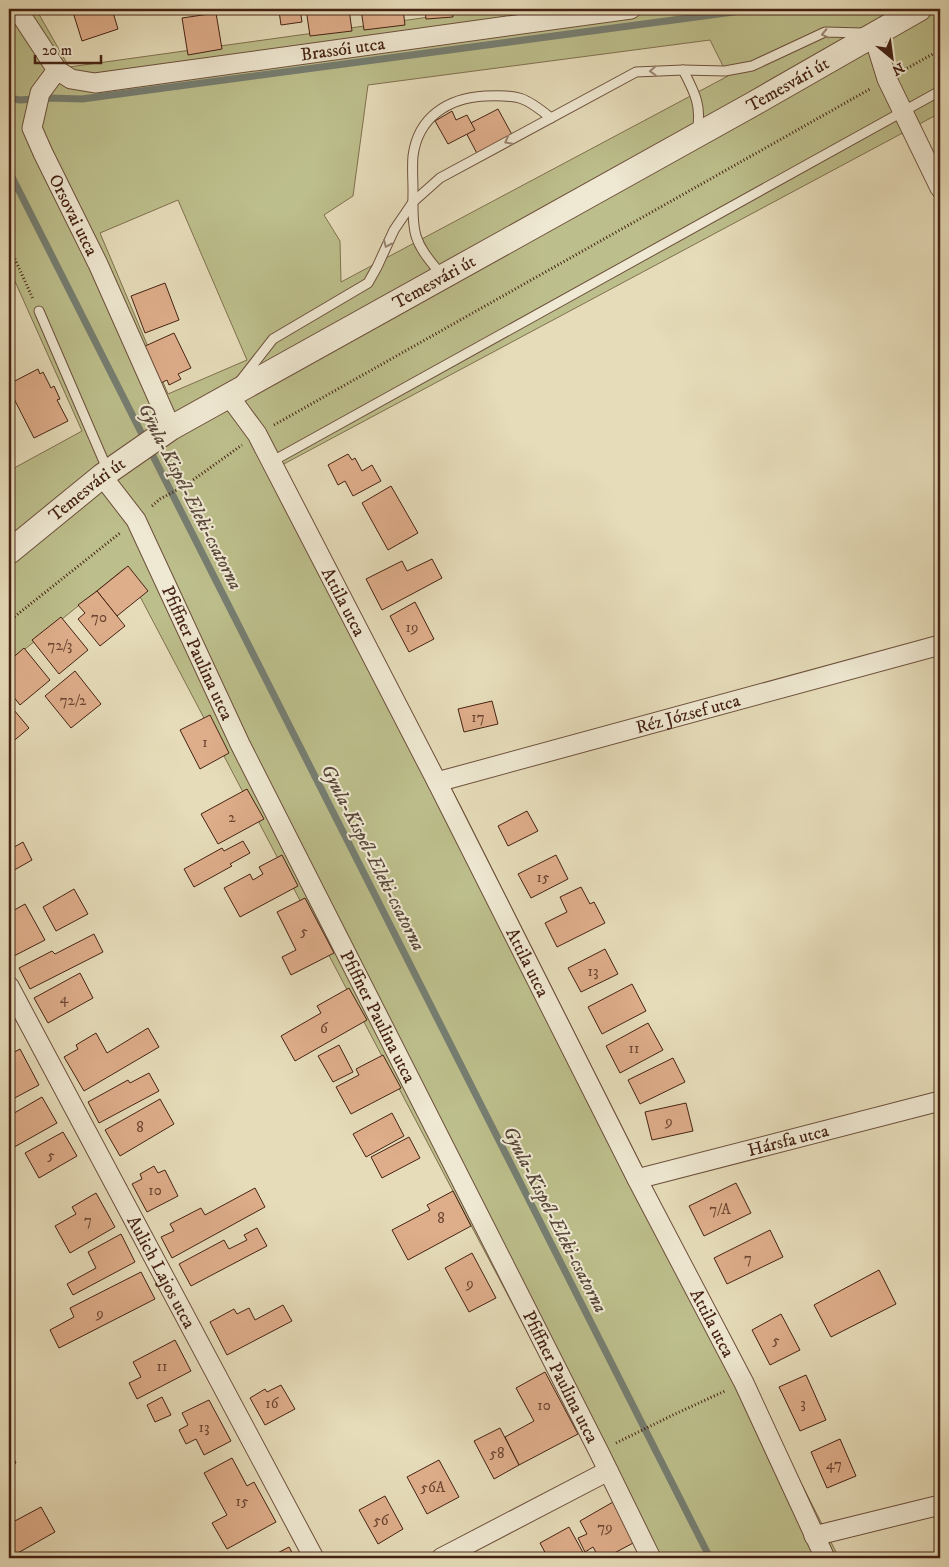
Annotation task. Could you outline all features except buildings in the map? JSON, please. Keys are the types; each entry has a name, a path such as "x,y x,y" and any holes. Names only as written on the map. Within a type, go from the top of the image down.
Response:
{"street":[{"path":"17,9 57,70"},
{"name":"Brassói utca","path":"57,70 71,79 95,83 631,9"},
{"name":"Temesvári út","path":"9,552 111,469 166,431 753,104 919,9"},
{"path":"873,34 887,79 940,188"},
{"name":"Orsovai utca","path":"57,70 38,100 32,128 98,264 166,431"},
{"name":"Attila utca","path":"229,396 257,434 437,782 637,1180 744,1383 825,1558"},
{"name":"Pfiffner Paulina utca","path":"111,469 240,744 651,1558"},
{"name":"Réz József utca","path":"437,782 940,645"},
{"name":"Aulich Lajos utca","path":"9,986 314,1558"},
{"name":"Hársfa utca","path":"637,1180 940,1101"},
{"path":"441,1558 608,1471"},
{"path":"814,1536 940,1506"}],"lane":[{"path":"229,396 274,339 368,284 394,230 413,202 440,178 636,72 725,71 752,66 825,32 873,34"},
{"path":"683,70 696,96 700,117 696,135"},
{"path":"272,462 940,91"},
{"path":"443,277 422,251 415,234 413,155 423,127 430,117 440,109 475,97 519,97 550,118"},
{"path":"39,310 111,469"}],"path":[{"path":"9,621 160,499 186,485 257,434 940,50"},
{"path":"9,246 39,310"},
{"path":"620,1441 674,1414 744,1383"}],"green space":[{"path":"9,9 36,9 69,67 487,9 940,9 940,113 282,465 461,807 839,1558 640,1558 583,1438 125,568 9,662 9,473 16,467 82,431 9,268","holes":["710,40 728,76 341,282 340,241 324,215 353,196 368,85","178,200 247,360 168,394 100,233"]}],"waterway":[{"path":"9,98 20,100 50,98 82,99 756,9"},
{"name":"Gyula-Kispél-Eleki-csatorna","path":"9,171 710,1558"}]}
